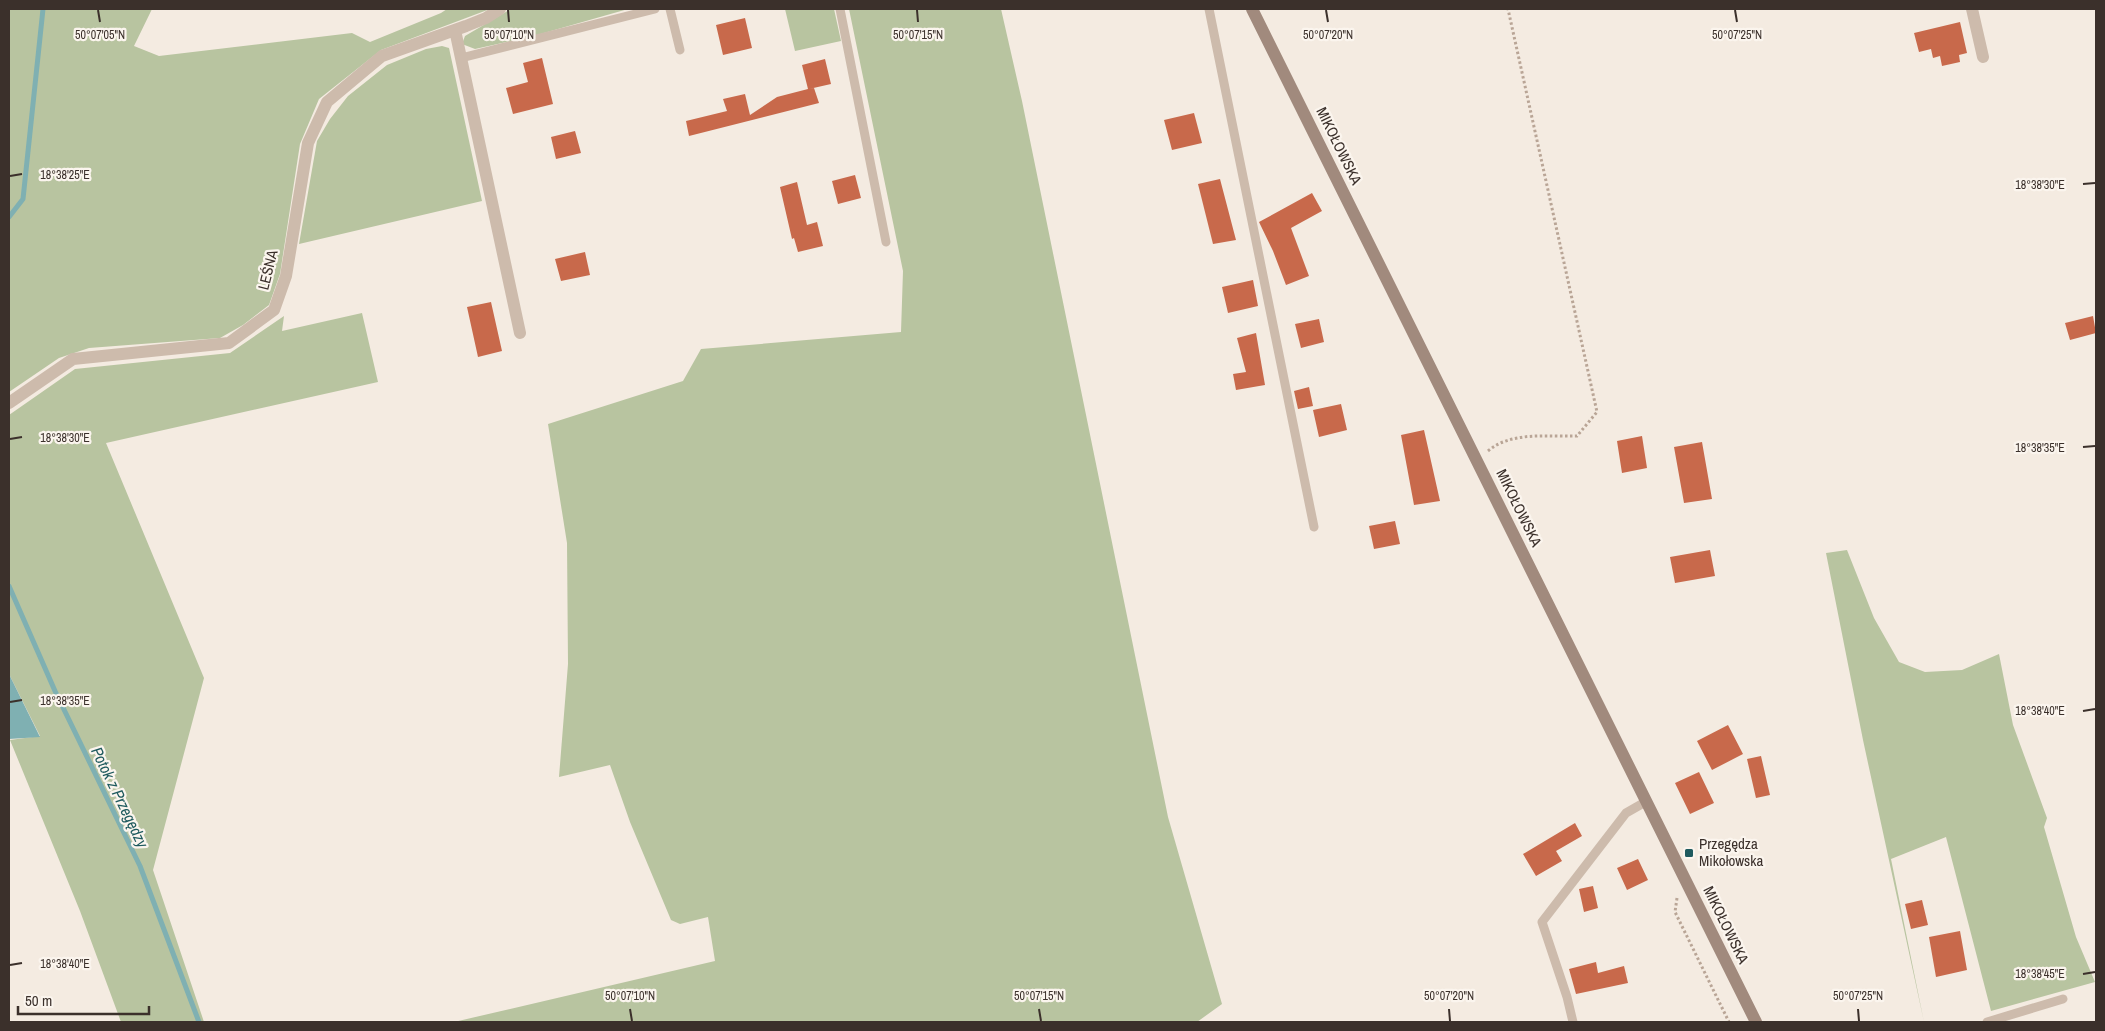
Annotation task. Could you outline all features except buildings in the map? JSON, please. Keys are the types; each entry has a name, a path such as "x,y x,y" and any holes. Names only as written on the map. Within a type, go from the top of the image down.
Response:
{"main road":[{"name":"MIKOŁOWSKA","path":"1252,9 1756,1022"}],"street":[{"name":"LEŚNA","path":"9,403 72,359 229,343 274,310 286,276 308,143 327,102 382,56 486,18 500,9"},
{"path":"1972,9 1984,57"},
{"path":"455,30 520,333"}],"lane":[{"path":"461,58 655,9"},
{"path":"670,9 680,50"},
{"path":"840,9 886,242"},
{"path":"1209,9 1314,527"},
{"path":"1573,1022 1568,997 1542,922 1626,813 1647,800"},
{"path":"1987,1022 2063,999"}],"path":[{"path":"1477,461 1497,444 1508,439 1577,436 1597,412 1508,9"},
{"path":"1686,878 1678,894 1675,912 1729,1022"}],"green space":[{"path":"9,9 152,9 134,46 159,56 352,33 370,42 447,9 490,9 381,50 319,99 300,144 280,274 269,305 243,325 220,338 89,348 59,358 9,392"},
{"path":"511,9 628,9 530,37 475,49 462,44 465,36"},
{"path":"785,9 834,9 841,41 795,51"},
{"path":"849,9 1001,9 1022,101 1168,817 1222,1004 1197,1022 454,1022 715,961 708,917 680,924 671,920 630,822 610,765 559,777 568,664 567,543 548,424 683,381 701,349 901,332 903,271"},
{"path":"442,46 449,48 482,201 299,244 317,141 330,119 348,96 387,65 426,49"},
{"path":"362,313 378,382 106,443 204,678 153,870 204,1022 121,1022 80,911 10,740 40,736 9,674 9,415 75,369 230,353 284,316 282,331"},
{"path":"1847,550 1874,618 1899,662 1925,672 1962,670 1999,654 2013,725 2047,818 2044,827 2076,937 2095,982 1991,1011 1946,837 1891,859 1924,1022 1863,740 1826,553"}],"water":[{"path":"9,674 40,737 9,739"}],"waterway":[{"name":"Potok z Przegędzy","path":"9,217 23,199 43,9"},
{"name":"Potok z Przegędzy","path":"9,586 55,691 140,866 199,1022"}],"place":[{"name":"Przegędza Mikołowska","path":"1689,853"}]}
